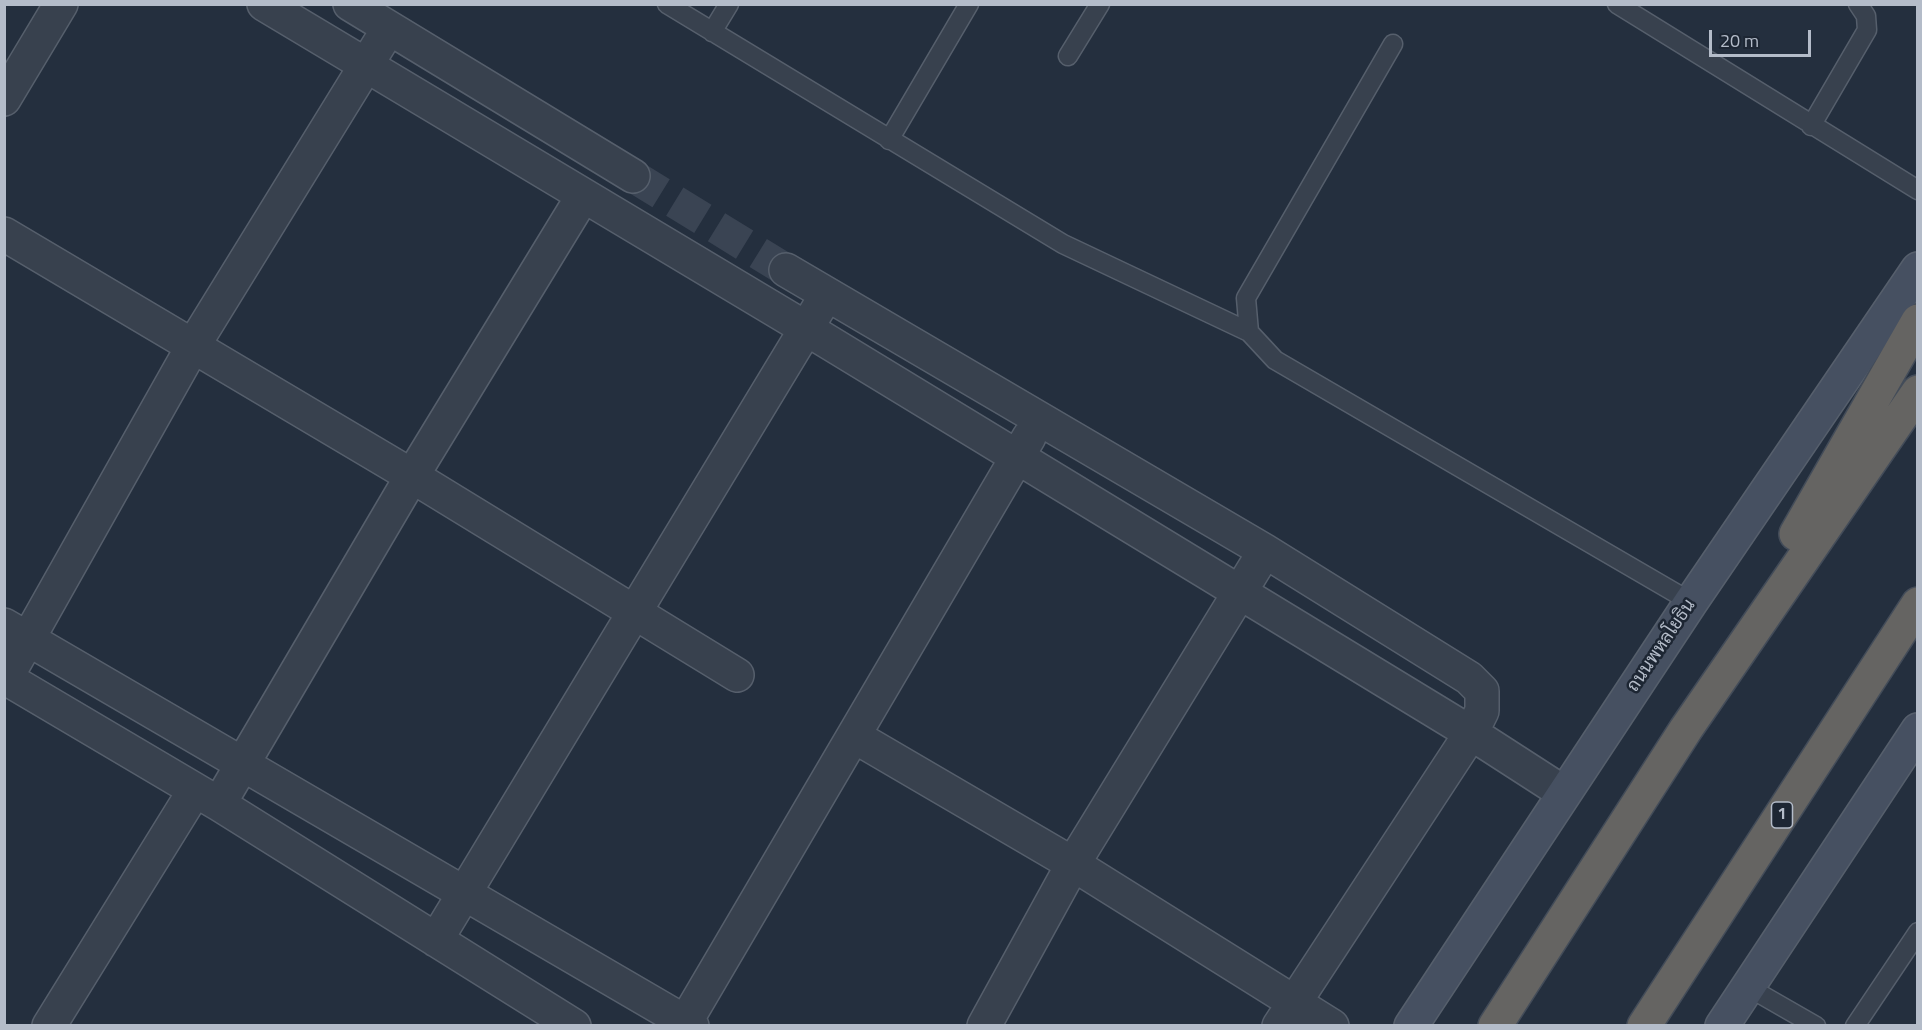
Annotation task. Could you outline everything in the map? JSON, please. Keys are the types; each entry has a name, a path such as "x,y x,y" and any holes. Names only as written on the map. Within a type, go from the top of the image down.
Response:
{"highway":[{"path":"1686,729 1917,321"},
{"path":"1495,1026 1686,729 1917,392"},
{"name":"1","path":"1644,1026 1917,603"},
{"path":"1798,790 1917,634"}],"main road":[{"name":"ถนนพหลโยธิน","path":"1411,1026 1691,602 1917,269"},
{"path":"1722,1026 1917,730"}],"street":[{"path":"4,99 61,4"},
{"path":"264,4 1018,457 1471,733 1564,793"},
{"path":"350,4 633,176"},
{"path":"389,28 16,632 5,677 207,797 574,1026"},
{"path":"49,1026 207,797 241,763 412,476 583,196"},
{"path":"4,234 412,476 737,675"},
{"path":"786,270 1265,551 1469,678 1482,691 1482,711 1471,733 1286,1013"},
{"path":"436,940 826,295"},
{"path":"16,632 687,1024 1040,418"},
{"path":"984,1026 1073,864 1265,551"},
{"path":"854,736 1073,864 1286,1013 1332,1026"}],"lane":[{"path":"667,4 1064,244 1250,332 1275,360 1691,602"},
{"path":"712,32 729,4"},
{"path":"889,140 969,4"},
{"path":"1068,56 1100,4"},
{"path":"1617,4 1917,190"},
{"path":"1812,126 1867,30 1866,16 1858,4"},
{"path":"1250,332 1246,298 1394,44"},
{"path":"1855,1026 1917,932"},
{"path":"1748,987 1816,1026"}],"tunnel":[{"path":"633,176 786,270"}]}
